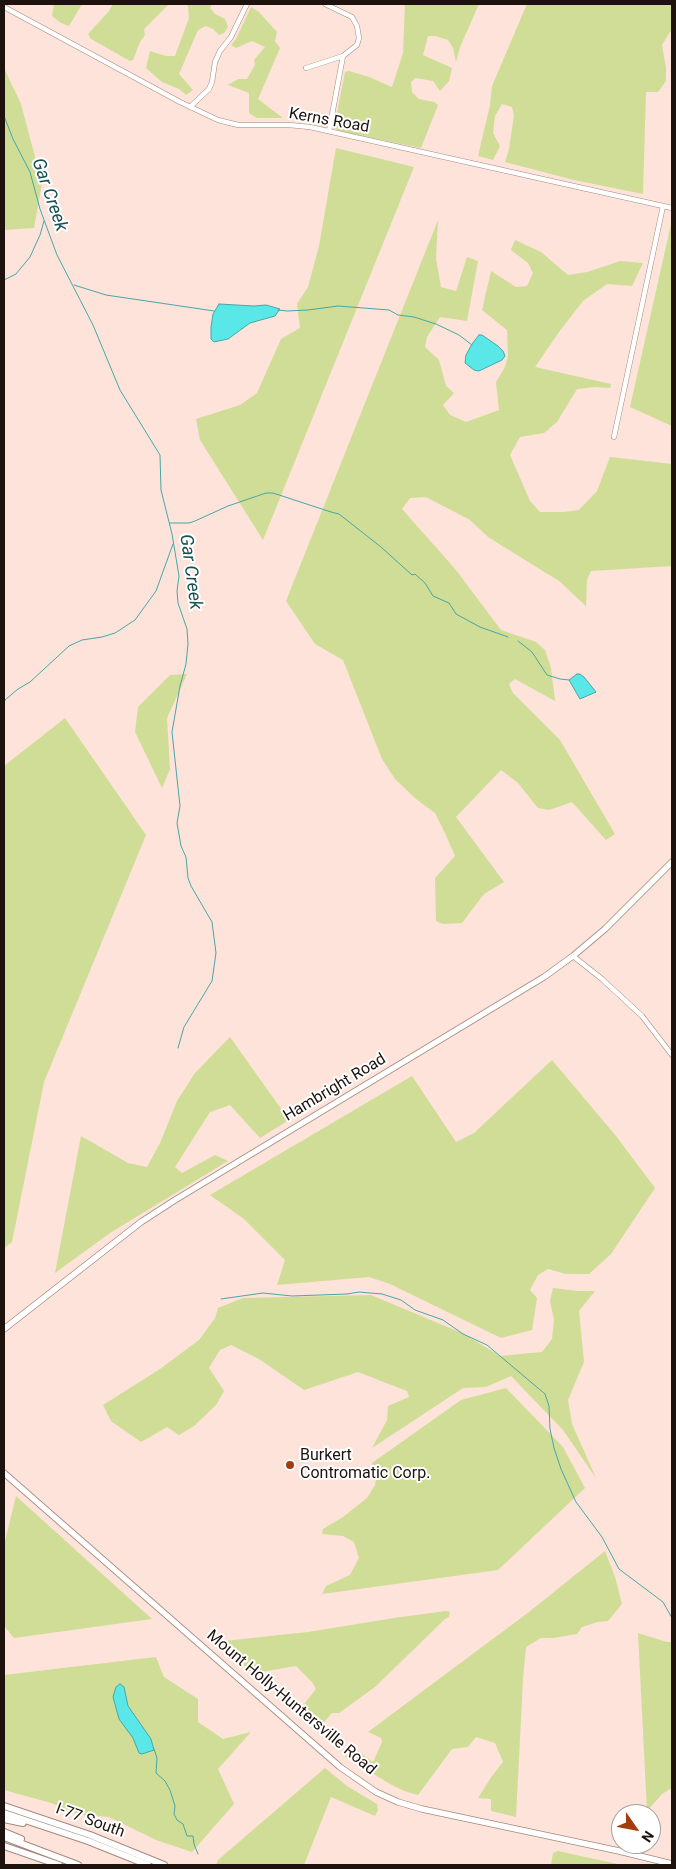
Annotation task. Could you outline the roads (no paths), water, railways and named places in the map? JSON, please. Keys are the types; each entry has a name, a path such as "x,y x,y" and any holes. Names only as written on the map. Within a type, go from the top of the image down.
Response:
{"highway":[{"name":"I-77 South","path":"4,1806 90,1835 164,1865"},
{"path":"4,1813 65,1833 148,1865"},
{"path":"4,1819 65,1833"},
{"path":"4,1832 60,1858"},
{"path":"4,1837 78,1865"},
{"path":"4,1846 58,1865"}],"main road":[{"name":"Hambright Road","path":"4,1329 128,1232 168,1205 519,993 573,956 605,928 672,862"},
{"name":"Mount Holly-Huntersville Road","path":"4,1474 340,1767 370,1788 390,1799 422,1808 672,1864"}],"street":[{"path":"190,108 209,89 215,62 220,51 231,37 247,4"},
{"path":"306,68 343,56 357,45 358,26 352,17 325,4"},
{"name":"Kerns Road","path":"4,7 190,108 218,120 232,124 289,125 329,131 672,208"},
{"path":"329,131 343,56"},
{"path":"614,437 663,206"},
{"path":"573,956 602,979 642,1016 672,1055"}],"water":[{"path":"219,304 266,305 280,309 275,316 250,323 228,339 214,342 211,339 211,327 213,314"},
{"path":"479,335 482,335 498,346 505,356 502,360 479,371 474,370 465,363 466,355"},
{"path":"577,674 584,677 596,692 580,699 569,680"},
{"path":"120,1684 124,1687 128,1706 151,1739 154,1750 142,1754 139,1753 133,1738 119,1719 113,1697 116,1687"}],"waterway":[{"name":"Gar Creek","path":"4,116 13,139 30,172 40,209 57,255 93,325 120,390 160,455 161,490 172,534 179,576 178,603 187,629 188,644 186,664 172,732 180,806 177,823 181,846 186,857 188,878 212,922 216,953 212,981 184,1027 178,1048"},
{"path":"4,280 16,274 30,257 44,221"},
{"path":"74,285 106,295 214,311"},
{"path":"278,310 308,310 338,306 389,310 398,315 414,317 436,324 459,335 472,345"},
{"path":"170,523 189,523 228,506 266,493 273,493 339,514 381,547 412,575 415,574 425,583 433,596 449,603 456,614 480,627 508,637"},
{"path":"4,704 5,700 30,682 69,646 82,640 115,633 135,620 156,591 173,544"},
{"path":"518,641 532,652 547,675 569,680"},
{"path":"221,1299 263,1293 292,1296 359,1292 382,1294 401,1300 415,1310 443,1320 463,1334 487,1345 545,1394 549,1406 550,1429 554,1448 576,1502 602,1537 619,1569 663,1602 672,1618"},
{"path":"154,1749 157,1758 156,1773 165,1781 170,1790 175,1806 174,1814 177,1820 183,1824 187,1836 193,1836 198,1854"}],"place":[{"name":"Burkert Contromatic Corp.","path":"290,1465"}]}
